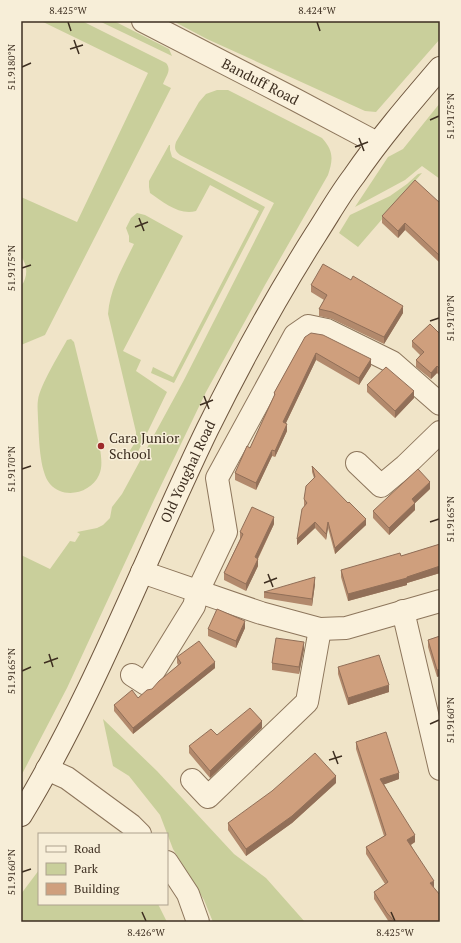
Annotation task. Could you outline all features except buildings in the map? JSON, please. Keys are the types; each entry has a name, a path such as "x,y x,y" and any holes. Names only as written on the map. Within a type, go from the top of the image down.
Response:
{"street":[{"name":"Banduff Road","path":"143,21 377,143"},
{"name":"Old Youghal Road","path":"21,815 48,769 96,670 204,437 250,347 307,248 352,178 377,143 440,68"},
{"path":"132,675 146,684 194,606 198,591 226,532 217,478 294,335 308,326 327,330 392,362 440,404"},
{"path":"356,463 380,486 405,466 440,432"},
{"path":"142,572 261,613 320,629 346,628 440,601"},
{"path":"403,611 440,769"},
{"path":"192,780 208,797 307,702 320,629"},
{"path":"48,769 67,778 131,825 139,833"},
{"path":"168,864 188,894 198,922"}],"green space":[{"path":"41,21 82,21 166,63 168,66 168,71 163,84 171,88 45,335 21,345 21,286 25,279 26,268 21,256 21,197 77,222 148,73"},
{"path":"99,21 114,21 169,49 172,56"},
{"path":"173,21 440,21 440,39 376,112 365,111 207,39"},
{"path":"217,90 228,90 322,138 329,147 330,151 330,170 206,392 67,688 21,776 21,555 50,569 70,541 75,542 80,534 77,532 97,528 103,525 110,518 112,507 122,494 184,380 274,203 180,155 176,151 176,142 199,102 206,94"},
{"path":"440,103 440,179 422,166 405,180 355,207 388,157 403,149"},
{"path":"169,145 172,157 265,207 174,383 151,373 153,367 173,377 259,211 210,185 196,211 190,212 178,210 150,193 149,181"},
{"path":"422,173 358,247 339,233 350,215 390,196 418,174"},
{"path":"137,213 145,215 183,236 123,351 141,360 136,371 167,392 134,460 131,459 129,452 136,441 136,432 108,314 114,286 134,244 129,242 129,236 126,228 131,218"},
{"path":"71,339 74,342 100,448 101,469 99,475 90,486 84,490 70,493 62,492 56,489 46,478 39,443 38,400 46,378 67,340"},
{"path":"103,719 157,771 234,854 266,878 305,922 213,922 204,900 173,849 160,815 129,776 113,766"},
{"path":"38,871 38,905 158,905 167,922 21,922 21,894"}],"place":[{"name":"Cara Junior School","path":"101,446"}]}
